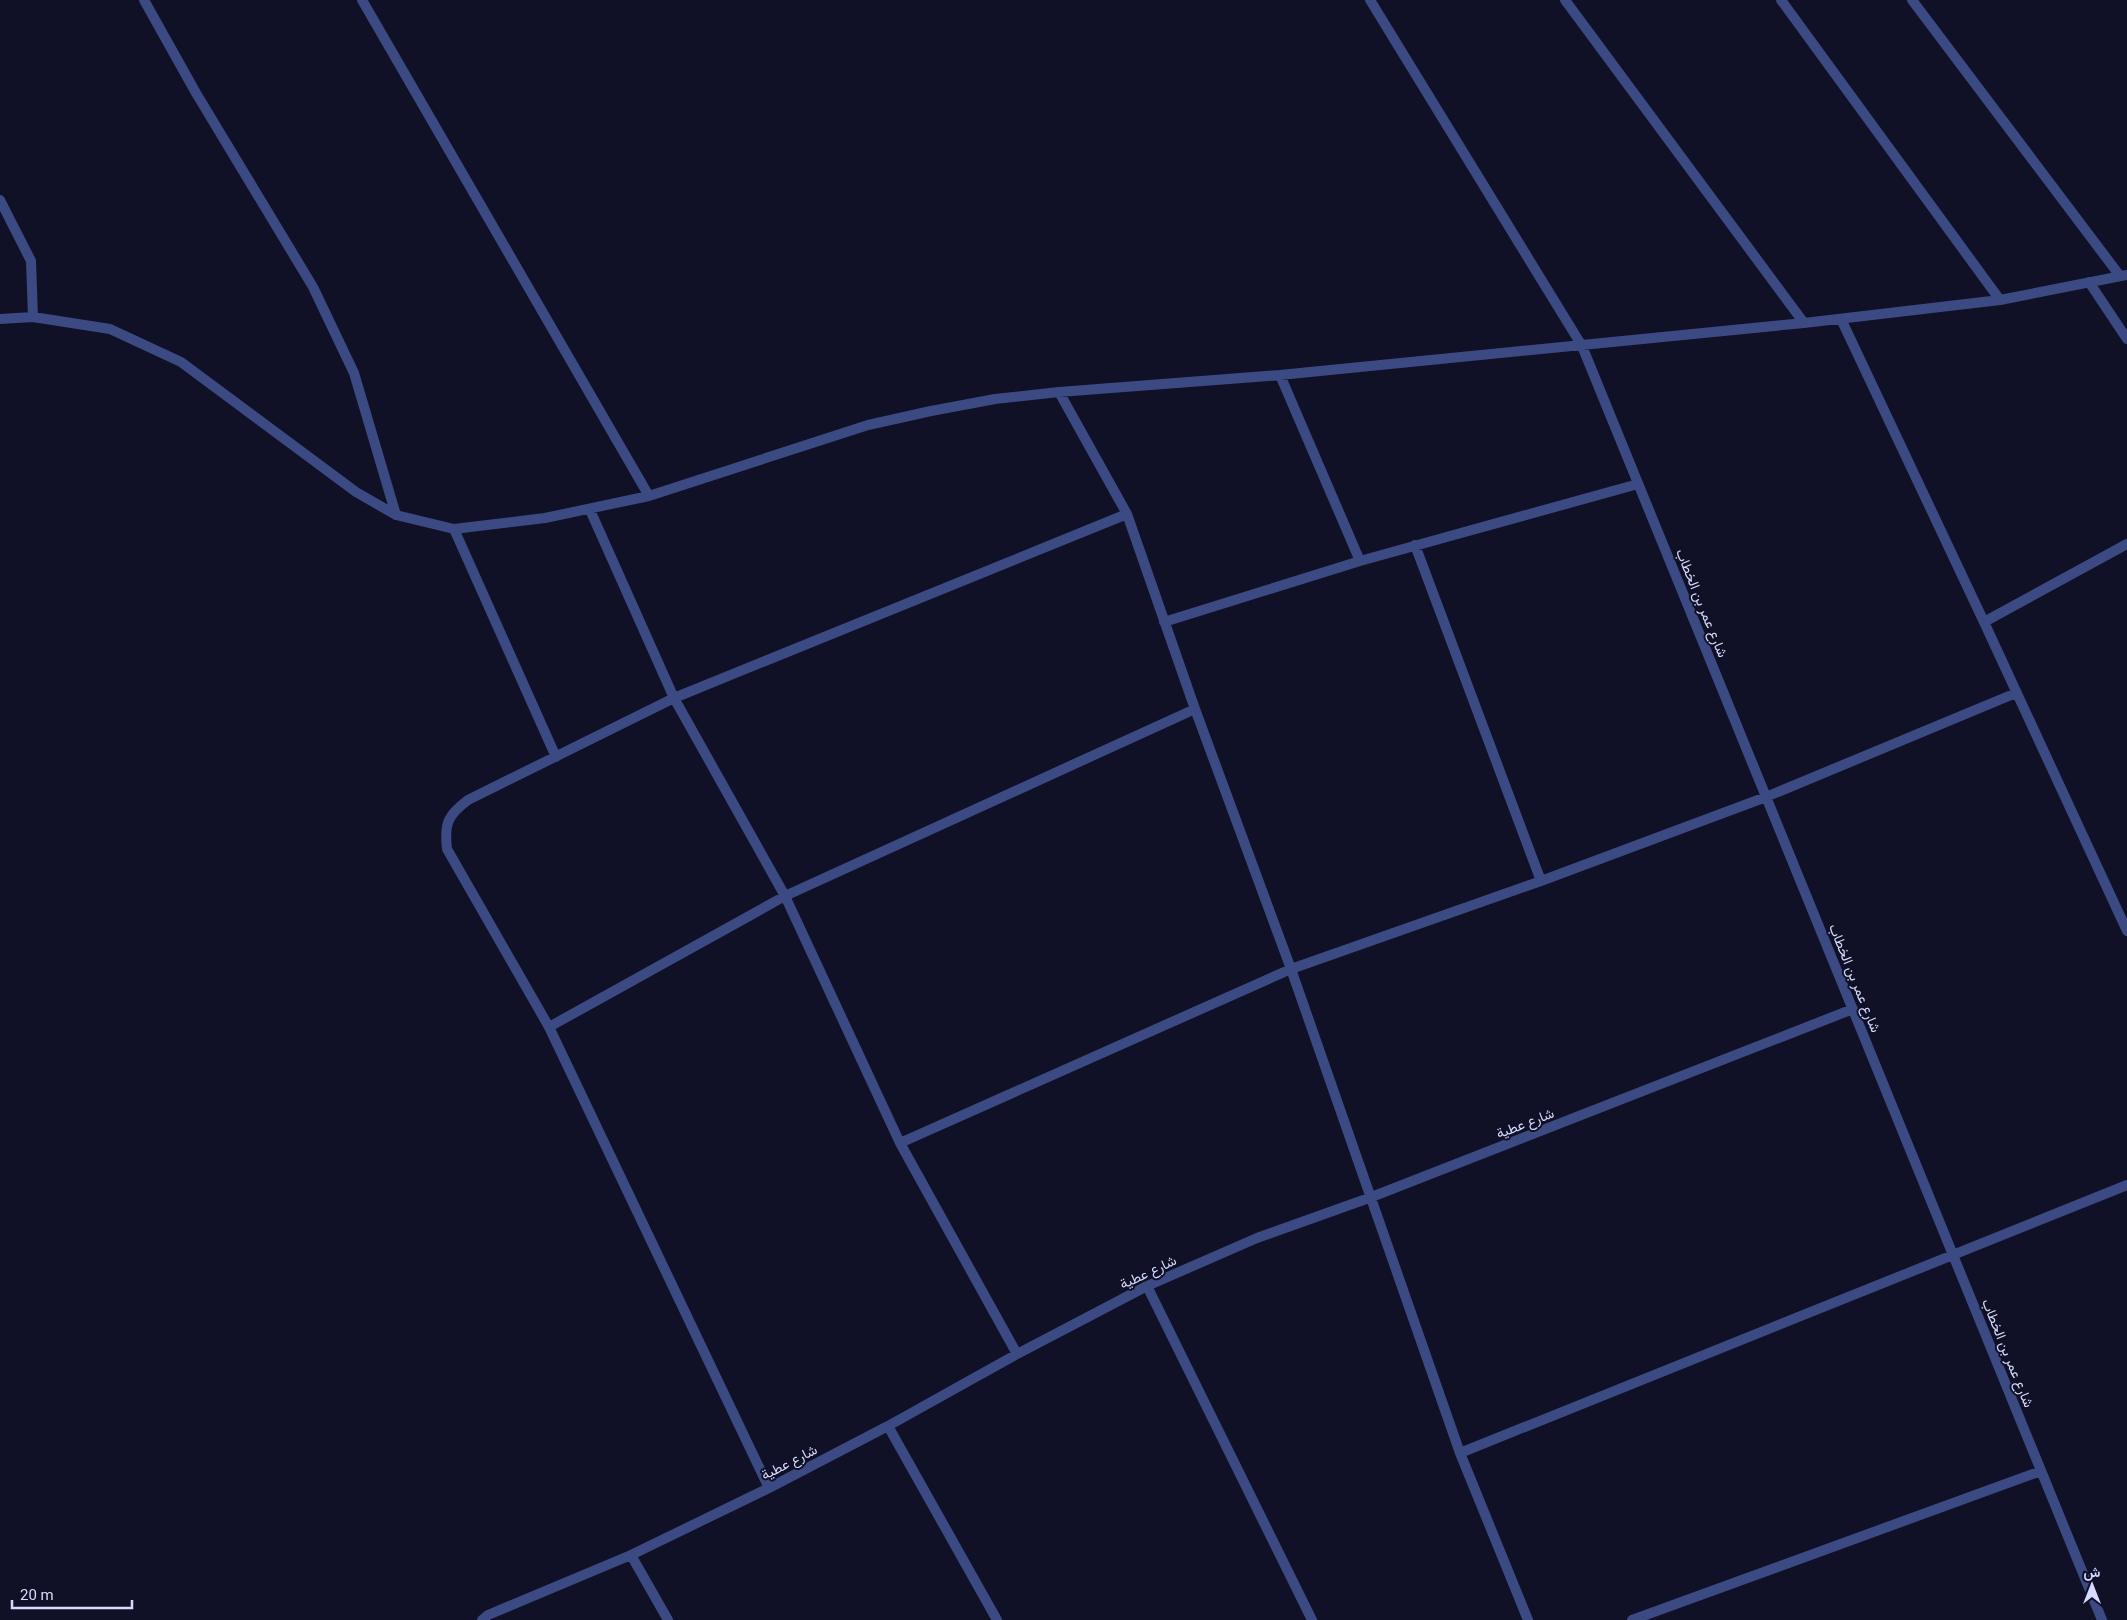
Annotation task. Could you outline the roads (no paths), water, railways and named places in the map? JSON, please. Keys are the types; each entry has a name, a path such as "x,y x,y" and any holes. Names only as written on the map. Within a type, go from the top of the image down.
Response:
{"street":[{"path":"144,0 196,93 313,287 354,373 396,515"},
{"path":"362,0 649,496"},
{"name":"شارع عمر بن الخطاب","path":"1370,0 1582,346 2102,1620"},
{"path":"1565,0 1804,323"},
{"path":"1781,0 2000,300"},
{"path":"0,319 33,317 110,329 181,362 356,492 396,515 454,529 545,518 649,496 868,426 931,411 995,399 1059,392 1280,375 1841,319 2000,300 2124,275 1912,0"},
{"path":"0,200 31,261 33,317"},
{"path":"2090,282 2127,339"},
{"path":"1841,319 2127,931"},
{"path":"1280,375 1360,561"},
{"path":"1059,392 1127,514 1195,709 1291,970 1369,1198 1460,1453 1528,1620"},
{"path":"1164,622 1360,561 1638,484"},
{"path":"590,510 674,698 785,896 900,1143 1017,1354"},
{"path":"769,1488 549,1027 448,849 445,830 453,811 468,800 674,698 1127,514"},
{"path":"454,529 556,757"},
{"path":"1984,622 2127,544"},
{"path":"1415,545 1541,881"},
{"path":"900,1143 1291,970 1541,881 1766,797 2016,693"},
{"path":"549,1027 785,896 1195,709"},
{"name":"شارع عطية","path":"482,1620 488,1615 631,1555 769,1488 1147,1286 1257,1238 1369,1198 1853,1009"},
{"path":"1460,1453 2127,1185"},
{"path":"1147,1286 1312,1620"},
{"path":"888,1426 998,1620"},
{"path":"1632,1620 2041,1471"},
{"path":"631,1555 668,1620"}]}
